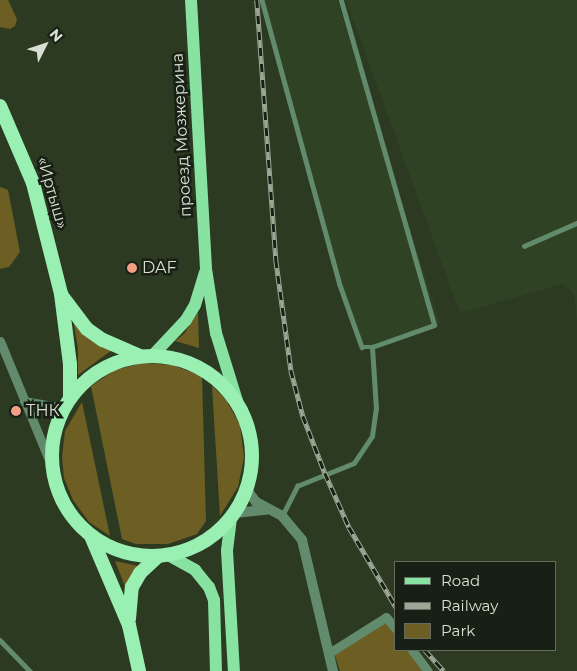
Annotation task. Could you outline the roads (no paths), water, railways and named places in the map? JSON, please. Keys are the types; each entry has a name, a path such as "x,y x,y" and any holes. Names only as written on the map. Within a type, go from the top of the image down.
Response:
{"highway":[{"name":"«Иртыш»","path":"0,106 34,183 61,294 70,364 67,402"},
{"path":"61,294 87,329 103,340 147,355 178,358 201,368 221,382 237,401 247,422 252,444 252,468 247,490 233,516 201,544 164,556 140,573 132,587 129,625"},
{"path":"139,671 129,625 91,536 68,509 59,493 52,467 56,427 67,402 101,369 147,355"},
{"path":"91,536 118,550 164,556"}],"main road":[{"name":"проезд Мозжерина","path":"191,0 206,268 216,332 237,401"},
{"name":"проезд Мозжерина","path":"147,355 177,333 195,305 206,268"},
{"path":"233,516 226,551 234,671"},
{"path":"164,556 202,577 214,600 216,671"}],"street":[{"path":"0,341 52,467"},
{"path":"24,400 67,402"},
{"path":"247,490 256,502 282,516 302,540 333,671"},
{"path":"233,516 269,510"},
{"path":"329,654 386,617 394,627"},
{"path":"413,651 428,671"}],"lane":[{"path":"262,0 340,284 362,347 372,347 434,325 341,0"},
{"path":"524,246 577,224"},
{"path":"282,516 297,486 354,463 372,436 376,409 372,347"},
{"path":"0,640 30,671"}],"railway":[{"path":"257,0 276,260 291,370 303,416 325,473 349,527 394,604"},
{"path":"426,651 444,671"}],"place":[{"name":"DAF","path":"132,268"},
{"name":"ТНК","path":"16,411"}]}
